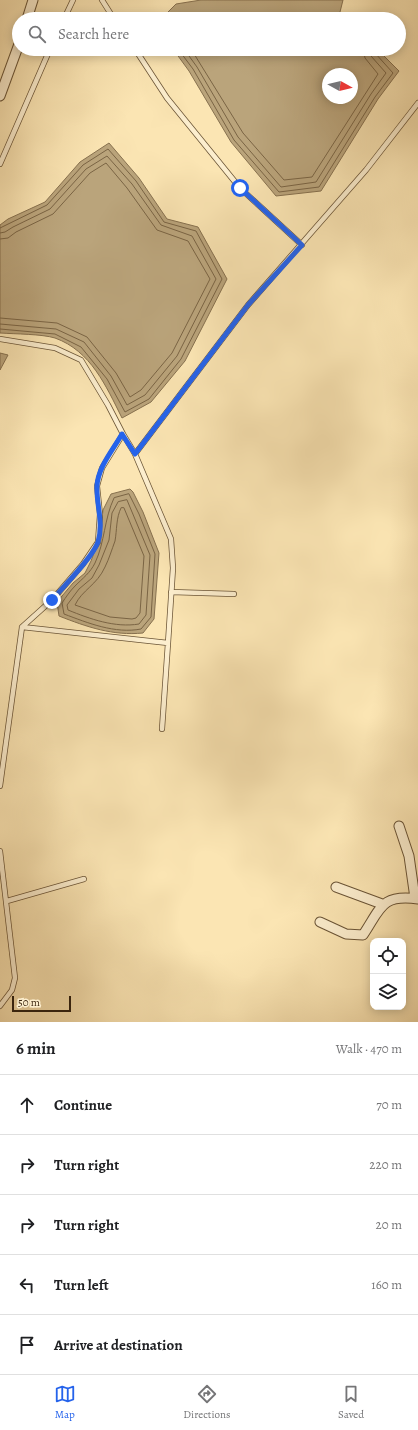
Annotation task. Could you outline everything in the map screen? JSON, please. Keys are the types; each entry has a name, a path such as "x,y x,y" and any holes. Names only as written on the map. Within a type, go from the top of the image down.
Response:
{"street":[{"path":"29,12 33,0"},
{"path":"0,96 15,56"},
{"path":"320,922 346,934 363,935 382,904 393,899 416,898 409,856 399,826"},
{"path":"336,887 382,904"}],"lane":[{"path":"67,12 73,0"},
{"path":"102,0 110,12"},
{"path":"0,164 47,56"},
{"path":"139,56 167,98 240,188 302,245"},
{"path":"135,454 248,305 366,170 418,103"},
{"path":"0,339 55,348 81,360 108,405 122,434 135,454 171,539 173,568 162,729"},
{"path":"0,786 22,628 52,600 83,564 98,542 100,514 97,486 102,468 122,434"},
{"path":"171,592 234,594"},
{"path":"22,628 168,643"},
{"path":"0,851 16,978 12,990 0,1006"},
{"path":"7,901 84,879"}],"water":[{"path":"201,0 343,0 340,12 168,12 176,4"},
{"path":"178,56 384,56 399,71 378,99 321,191 276,196 231,142 189,71"},
{"path":"109,143 139,178 167,219 198,227 227,279 185,361 151,402 122,418 96,371 78,351 68,344 50,337 0,333 0,225 8,219 45,202 80,162"},
{"path":"0,353 8,355 0,370"},
{"path":"130,489 143,512 159,553 154,619 143,633 132,634 100,630 59,616 57,602 73,583 85,573 91,561 100,537 103,510 111,494"}],"route":[{"path":"52,600 83,564 98,542 100,514 97,486 102,468 122,434 135,454 189,385 248,305 302,245 240,188"}]}
